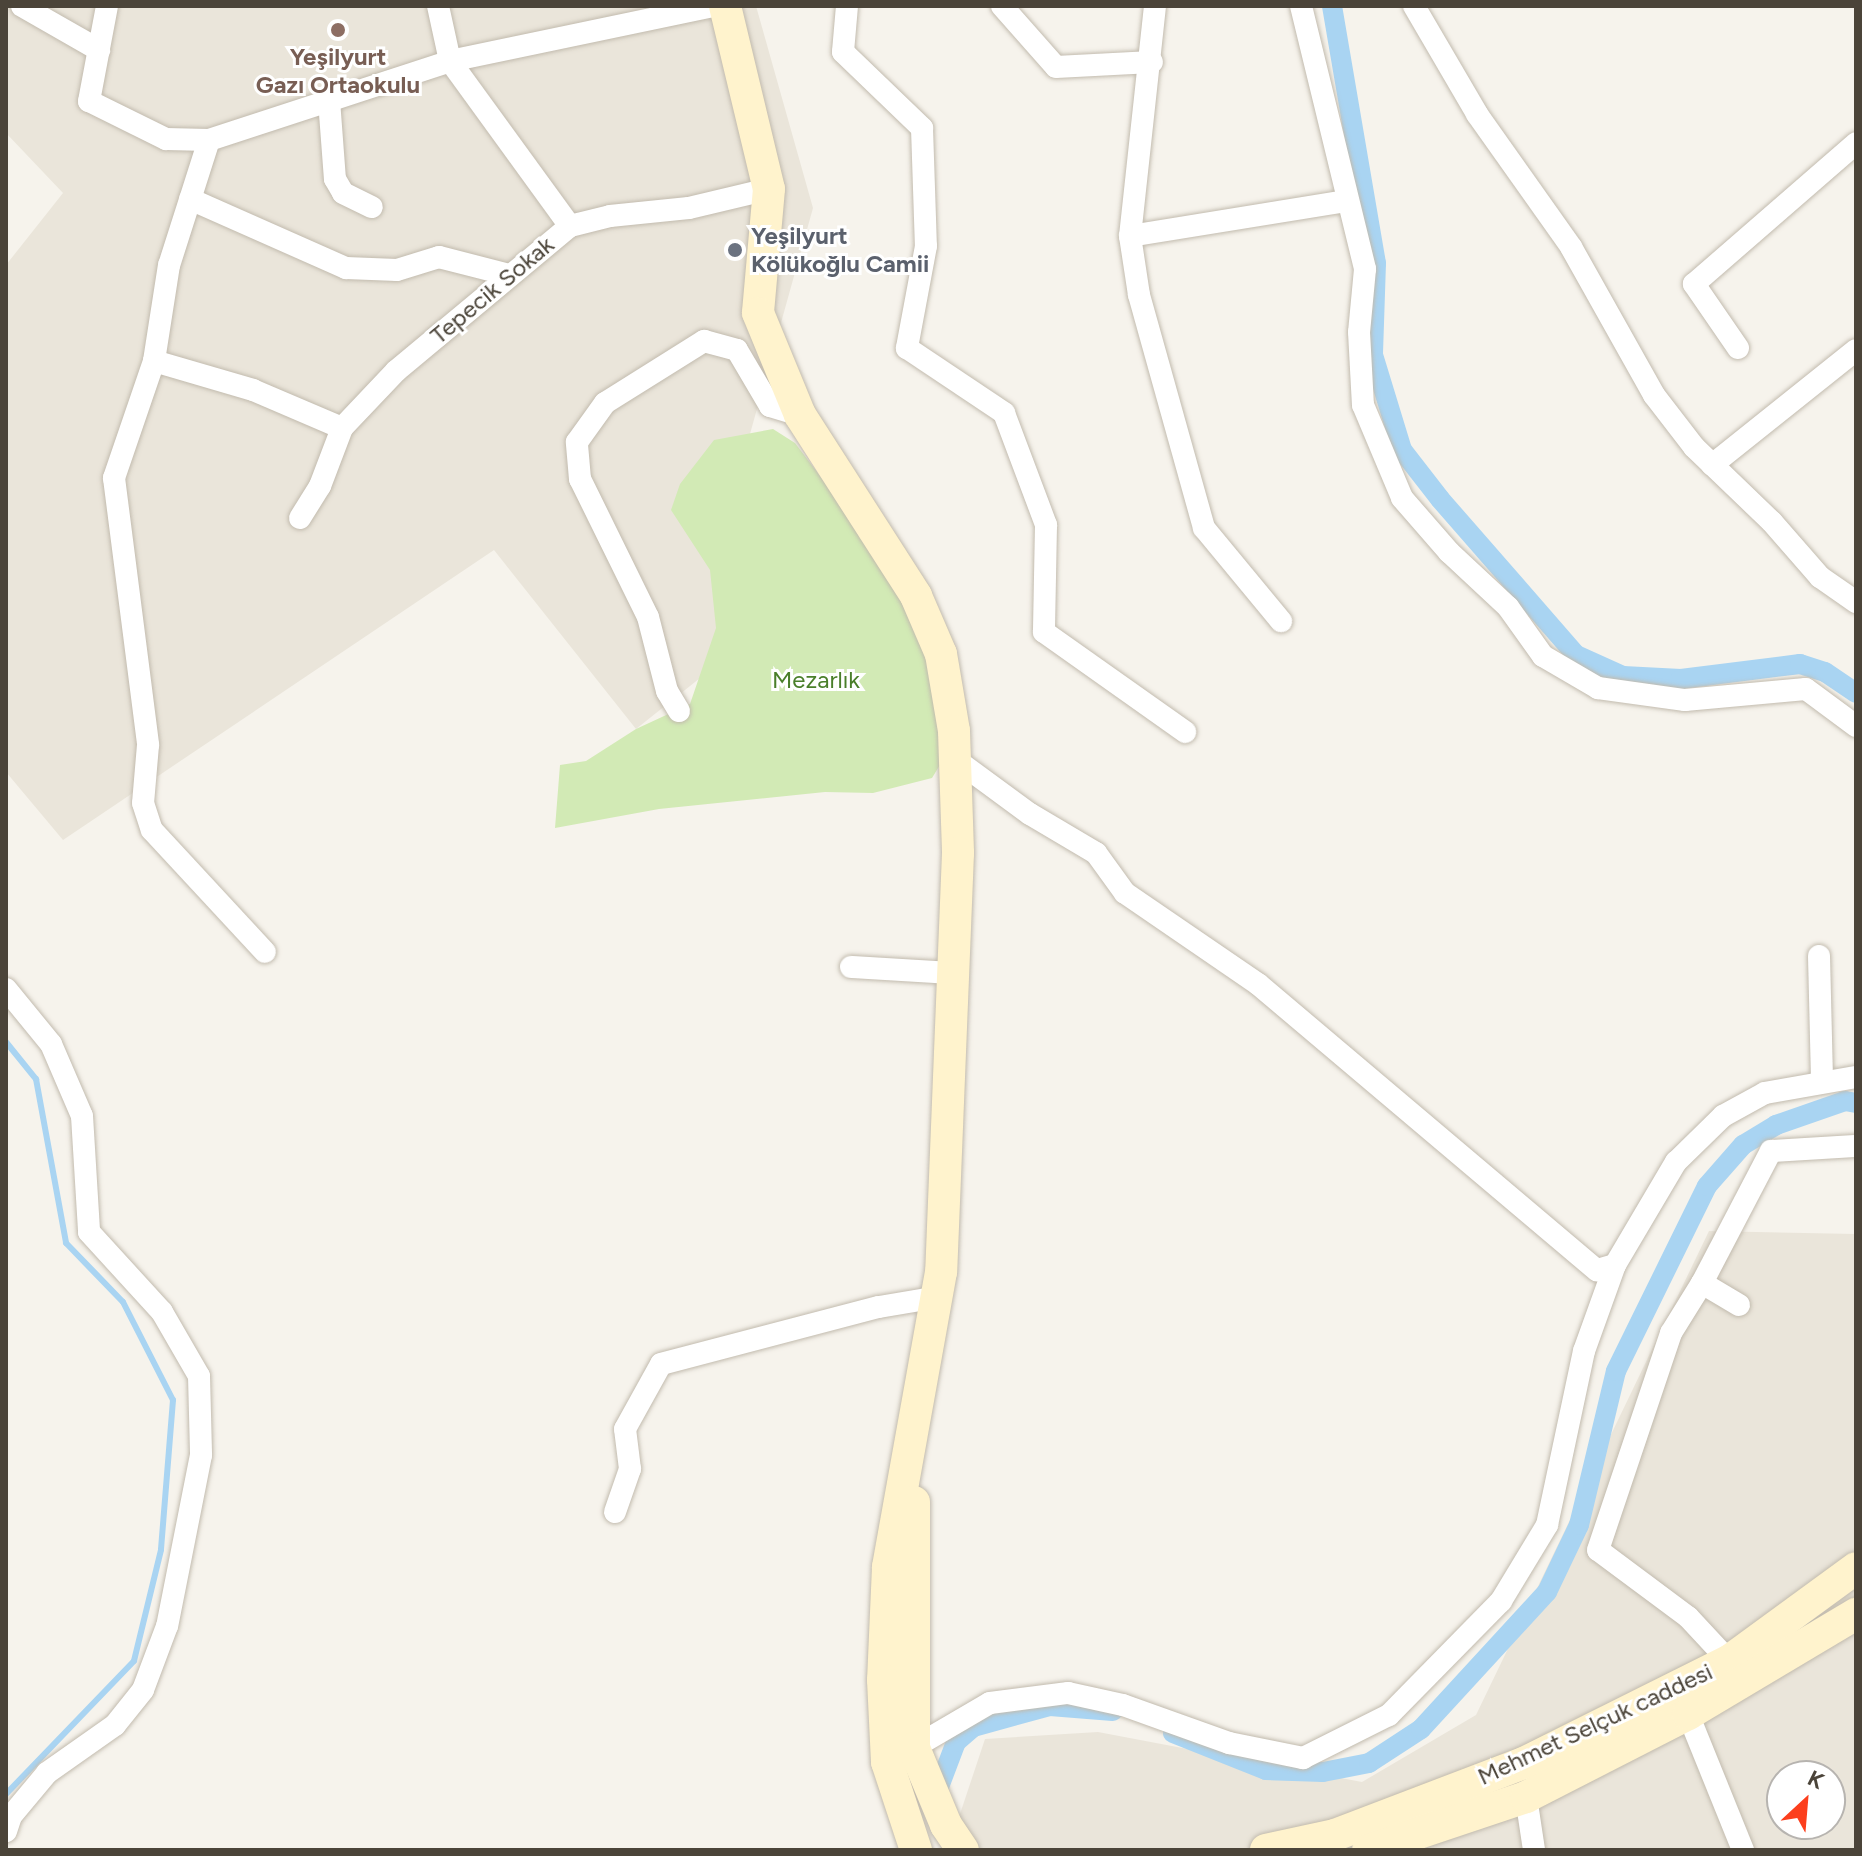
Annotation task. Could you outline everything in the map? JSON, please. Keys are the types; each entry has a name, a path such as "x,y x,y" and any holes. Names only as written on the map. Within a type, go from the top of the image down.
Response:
{"main road":[{"path":"725,6 769,189 758,313 800,415 916,596 941,654 955,759 953,973 938,1297 913,1439 900,1755 916,1850"},
{"name":"Mehmet Selçuk caddesi","path":"1266,1850 1335,1835 1524,1763 1729,1661 1856,1568"},
{"path":"1368,1850 1526,1797 1688,1714 1856,1614"},
{"path":"900,1755 963,1850"}],"street":[{"path":"22,6 99,50"},
{"path":"107,6 89,101 166,139 209,140 450,61 713,6"},
{"path":"438,6 450,61 570,226"},
{"path":"847,6 843,52 922,128 926,246 907,348 1004,413 1046,525 1044,632 1185,732"},
{"path":"1002,6 1056,67 1152,62"},
{"path":"1155,6 1152,62 1130,236 1152,355 1204,528 1281,621"},
{"path":"1301,6 1345,201 1365,269 1359,332 1363,405 1402,498 1508,607 1543,656 1598,688 1670,698 1806,689 1856,726"},
{"path":"1414,6 1477,114 1571,247 1654,395 1712,465 1820,577 1856,602"},
{"path":"329,100 335,179 343,193 372,207"},
{"path":"209,140 169,265 154,361 114,478 148,745 143,803 152,830 265,952"},
{"path":"1738,348 1694,284 1856,143"},
{"name":"Tepecik Sokak","path":"300,518 320,486 342,428 396,371 570,226 610,216 689,208 769,189"},
{"path":"190,199 346,268 397,270 439,257 509,275"},
{"path":"1130,236 1345,201"},
{"path":"679,711 667,691 648,617 580,479 577,442 605,403 704,341 737,350 770,406 800,415"},
{"path":"1712,465 1856,350"},
{"path":"154,361 253,390 342,428"},
{"path":"955,759 1030,814 1096,853 1125,893 1258,984 1597,1270 1615,1265"},
{"path":"1819,956 1822,1081"},
{"path":"851,967 953,973"},
{"path":"6,989 51,1044 82,1116 89,1232 162,1312 199,1376 201,1455 167,1626 143,1690 115,1725 47,1773 11,1816 6,1831"},
{"path":"900,1755 990,1703 1068,1693 1123,1705 1229,1743 1303,1758 1389,1715 1501,1601 1547,1525 1584,1351 1615,1265 1676,1162 1723,1116 1765,1093 1856,1077"},
{"path":"1729,1661 1688,1617 1598,1550 1671,1333 1702,1283 1771,1151 1856,1146"},
{"path":"1702,1283 1739,1305"},
{"path":"615,1512 630,1469 625,1429 661,1364 879,1307 938,1297"},
{"path":"1688,1714 1743,1850"},
{"path":"1526,1797 1534,1850"}],"shaded area":[{"path":"6,6 756,6 813,208 726,520 744,643 636,729 494,550 63,840 6,772 6,265 63,193 6,133"},
{"path":"1709,1231 1856,1234 1856,1850 948,1850 985,1739 1098,1732 1362,1782 1476,1715"}],"green space":[{"name":"Mezarlık","path":"773,429 795,443 887,564 922,642 943,731 943,760 932,778 873,793 825,792 659,809 555,828 560,765 586,761 636,729 690,704 716,628 710,570 671,510 680,484 714,440"}],"waterway":[{"path":"1332,6 1376,263 1373,355 1402,450 1440,499 1576,655 1623,676 1681,679 1800,664 1825,672 1856,693"},
{"path":"6,1042 36,1079 66,1243 123,1302 173,1400 161,1550 134,1661 6,1794"},
{"path":"1173,1733 1266,1770 1323,1772 1369,1763 1421,1729 1547,1592 1579,1525 1616,1371 1707,1186 1743,1145 1776,1125 1845,1101 1856,1103"},
{"path":"934,1800 956,1742 973,1727 1050,1706 1113,1711"}],"place":[{"name":"Yeşilyurt Gazı Ortaokulu","path":"338,30"},
{"name":"Yeşilyurt Kölükoğlu Camii","path":"735,250"}]}
